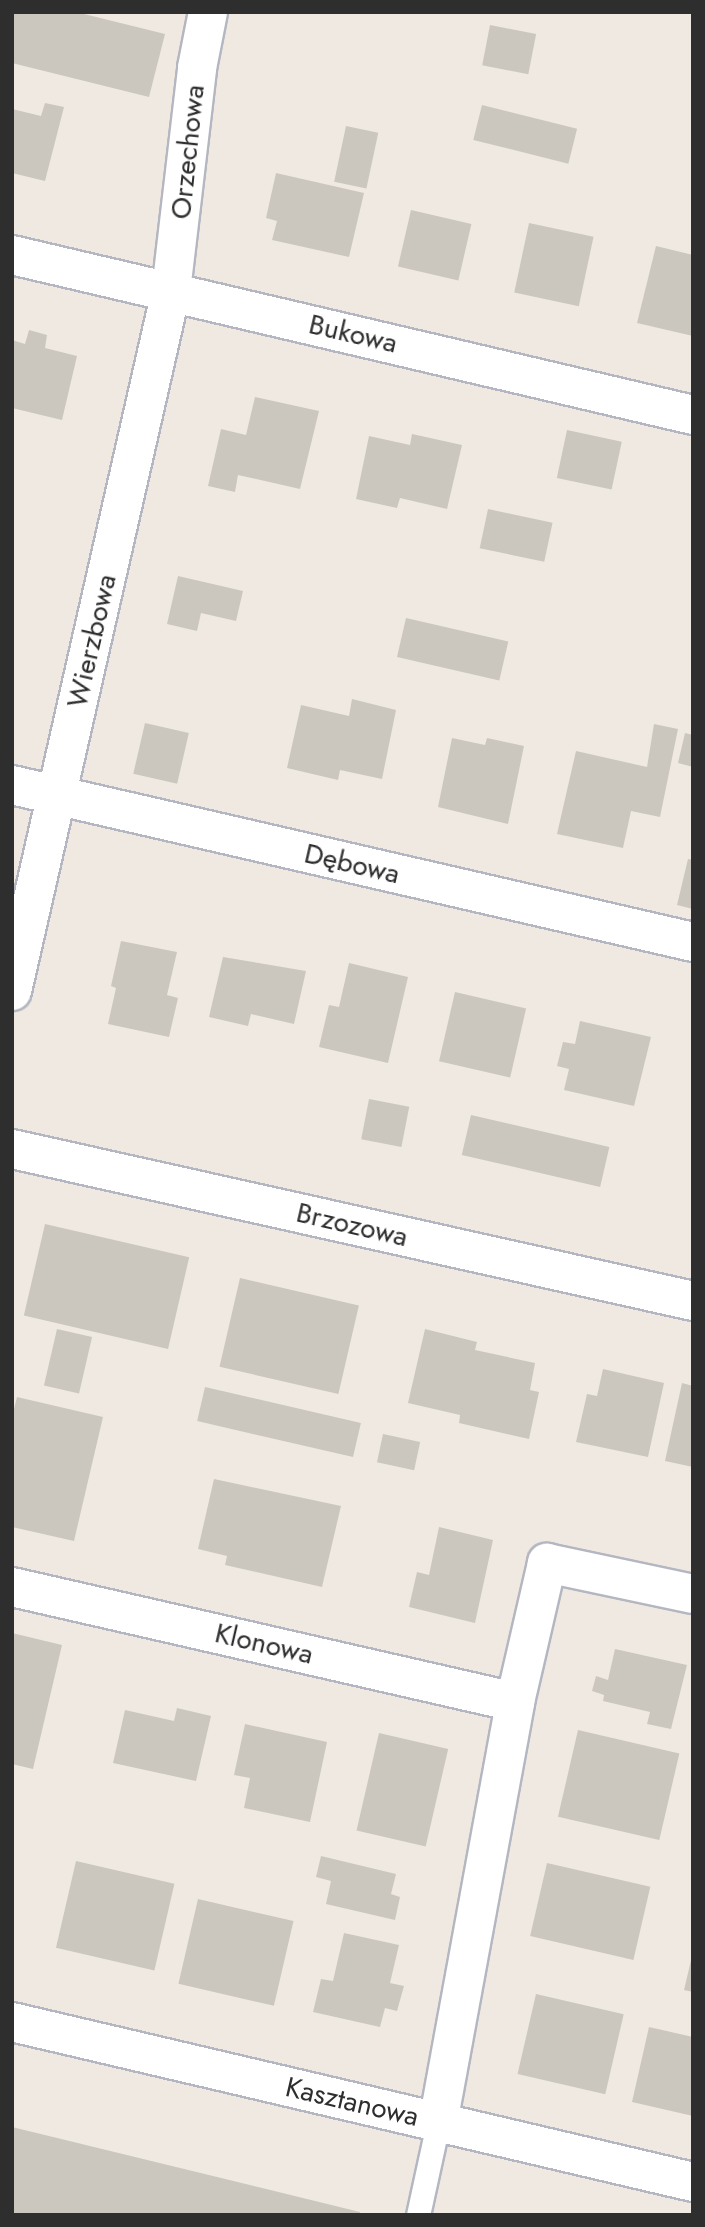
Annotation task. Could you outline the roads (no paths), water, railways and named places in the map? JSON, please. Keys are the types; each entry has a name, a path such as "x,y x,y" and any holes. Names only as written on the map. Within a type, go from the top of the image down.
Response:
{"street":[{"name":"Orzechowa","path":"171,291 197,68 208,12"},
{"name":"Bukowa","path":"12,255 693,415"},
{"name":"Wierzbowa","path":"12,991 171,291"},
{"name":"Dębowa","path":"12,785 693,942"},
{"name":"Brzozowa","path":"12,1149 693,1301"},
{"path":"438,2123 515,1702 547,1563 693,1594"},
{"name":"Klonowa","path":"12,1587 515,1702"},
{"name":"Kasztanowa","path":"12,2022 693,2182"}],"lane":[{"path":"418,2215 438,2123"}]}
